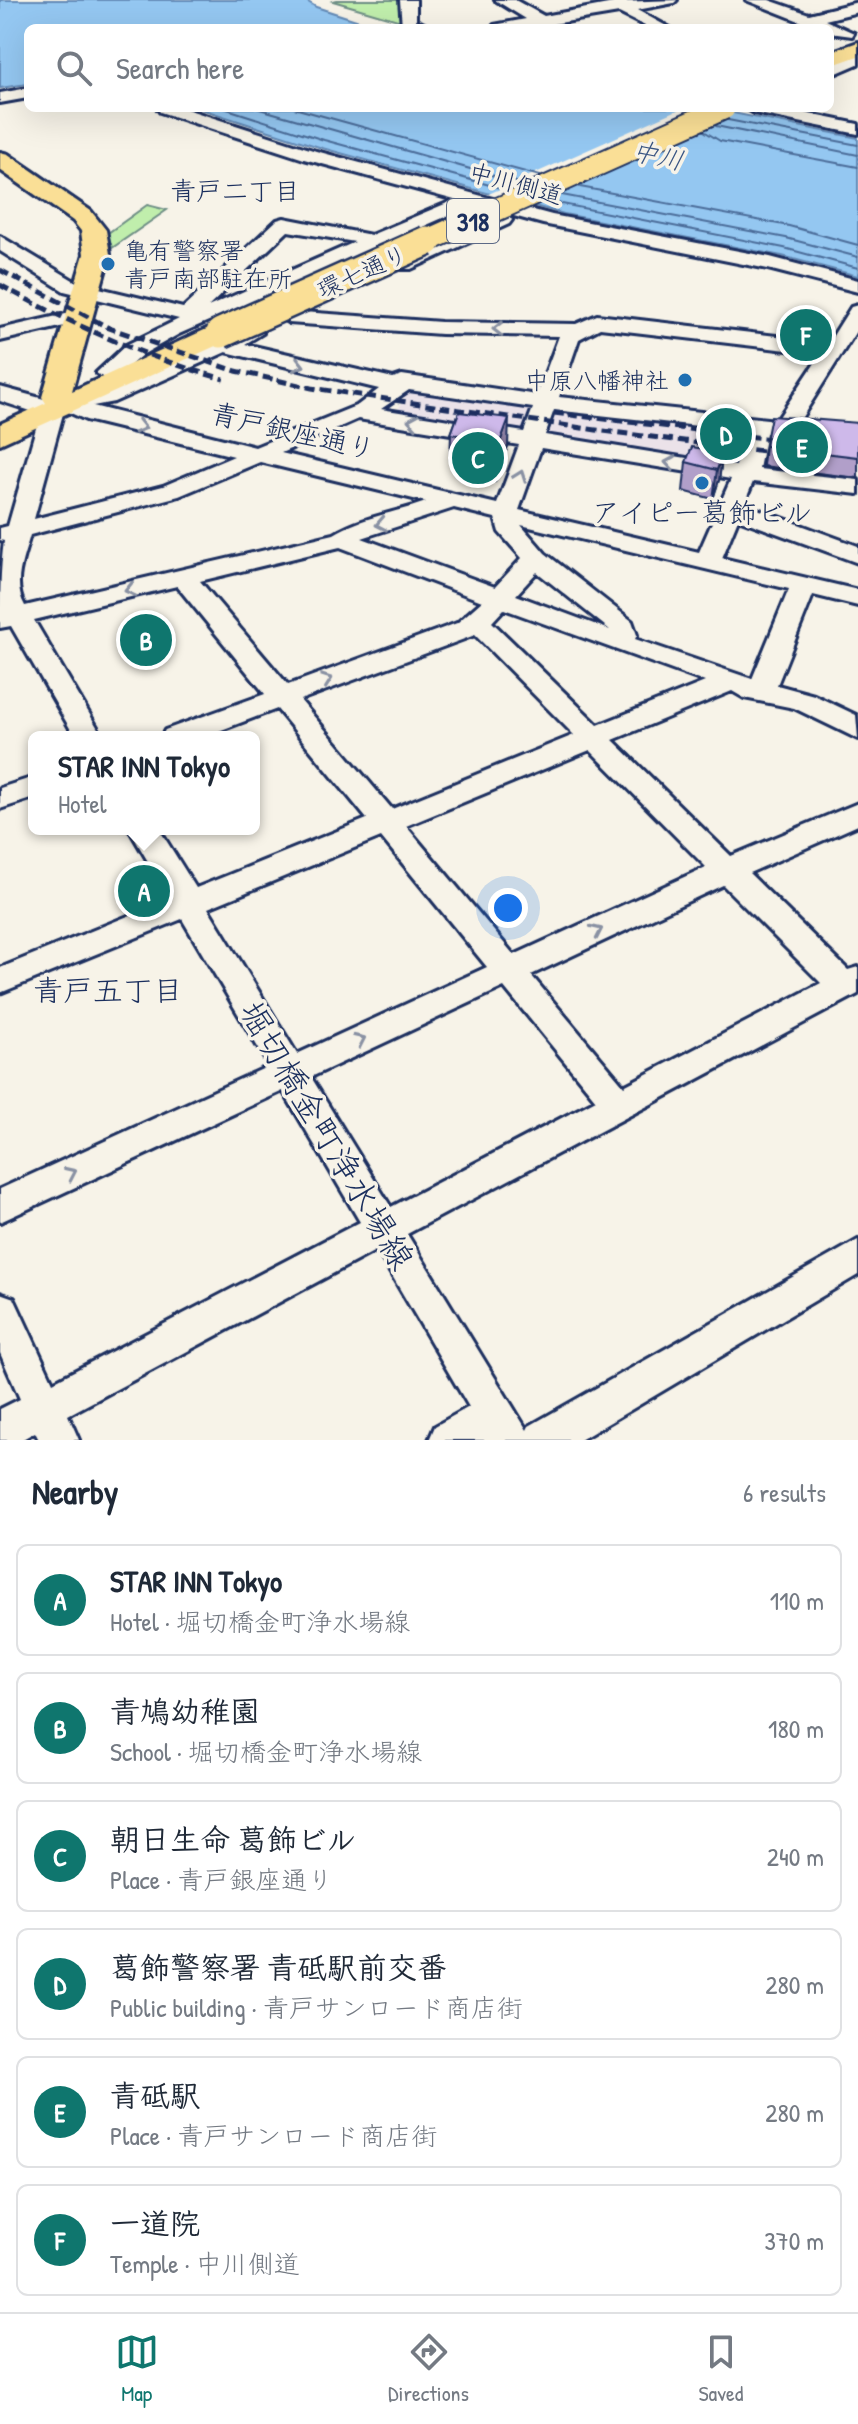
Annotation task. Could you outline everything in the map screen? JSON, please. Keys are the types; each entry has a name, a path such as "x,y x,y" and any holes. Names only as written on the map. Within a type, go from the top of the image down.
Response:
{"main road":[{"path":"834,55 850,37"},
{"name":"環七通り","path":"0,421 52,409 107,373 695,112"},
{"name":"環七通り","path":"0,435 208,328 715,112"},
{"path":"0,159 89,223 97,240 97,254 52,409"}],"street":[{"path":"408,0 408,23 411,24"},
{"path":"503,0 542,21"},
{"path":"605,0 654,24"},
{"path":"524,24 669,0"},
{"path":"754,0 820,24"},
{"path":"809,19 858,7"},
{"path":"834,70 858,58"},
{"path":"834,73 858,78"},
{"path":"0,98 24,94"},
{"name":"中川側道","path":"178,112 310,155 539,217 789,267 858,286"},
{"path":"774,112 858,129"},
{"path":"208,328 369,242 452,207 502,220 289,317"},
{"path":"208,328 284,224 359,237 369,242"},
{"path":"0,242 71,287 208,328 337,374 399,387"},
{"path":"784,428 858,311"},
{"path":"0,335 79,317"},
{"path":"208,328 289,317 441,328 576,330"},
{"path":"619,642 624,635 623,627 536,558 511,532 510,515 570,335 597,321 835,349"},
{"path":"364,411 402,382 548,403 811,431"},
{"name":"青戸銀座通り","path":"0,394 52,409 88,414 455,500 858,598"},
{"path":"52,409 9,533 4,584 9,618 85,731"},
{"path":"9,533 171,491 261,455 352,413 364,411 744,474 858,487"},
{"path":"708,562 744,474 756,425"},
{"path":"9,618 342,539 362,527 396,521 455,500"},
{"path":"730,507 858,555"},
{"path":"342,539 723,684 812,704 845,719 858,730"},
{"path":"191,731 466,629 477,622 536,558"},
{"path":"183,577 619,1104"},
{"path":"761,691 804,585"},
{"path":"0,1430 51,1424 382,1227 851,983 727,870 477,622"},
{"path":"0,981 723,684"},
{"path":"0,799 28,789"},
{"path":"0,1206 727,870 858,813"},
{"name":"堀切橋金町浄水場線","path":"148,835 503,1427"},
{"path":"543,1440 858,1256"},
{"path":"0,1310 37,1386 51,1424"},
{"path":"449,1440 503,1427"}],"shaded area":[{"path":"408,389 858,442 858,480 396,415"}],"green space":[{"path":"403,0 401,21 333,1"},
{"path":"147,205 167,210 112,248 108,233"}],"water":[{"path":"0,0 305,0 316,7 369,24 24,24 24,85 0,88"},
{"name":"中川","path":"210,112 728,112 858,138 858,276 782,256 564,214 322,148"}],"pier":[{"path":"673,112 735,112 525,207 484,196"}],"building":[{"path":"459,412 509,418 496,453 465,450 467,444 463,444 466,436 451,434"},
{"path":"771,416 858,423 858,457 765,446"},
{"path":"692,447 723,452 717,470 686,462"}],"railway":[{"path":"0,270 109,328 236,371 312,388 596,430 787,454"},
{"path":"0,285 109,339 224,379"},
{"path":"554,413 788,441"}],"place":[{"name":"亀有警察署 青戸南部駐在所","path":"108,264"},
{"name":"一道院","path":"806,335"},
{"name":"中原八幡神社","path":"685,380"},
{"name":"葛飾警察署 青砥駅前交番","path":"726,434"},
{"name":"青砥駅","path":"802,447"},
{"name":"朝日生命 葛飾ビル","path":"478,458"},
{"name":"アイピー葛飾ビル","path":"702,483"},
{"name":"青鳩幼稚園","path":"146,640"},
{"name":"STAR INN Tokyo","path":"144,891"}],"district":[{"name":"青戸二丁目","path":"235,190"},
{"name":"青戸五丁目","path":"108,990"}]}
